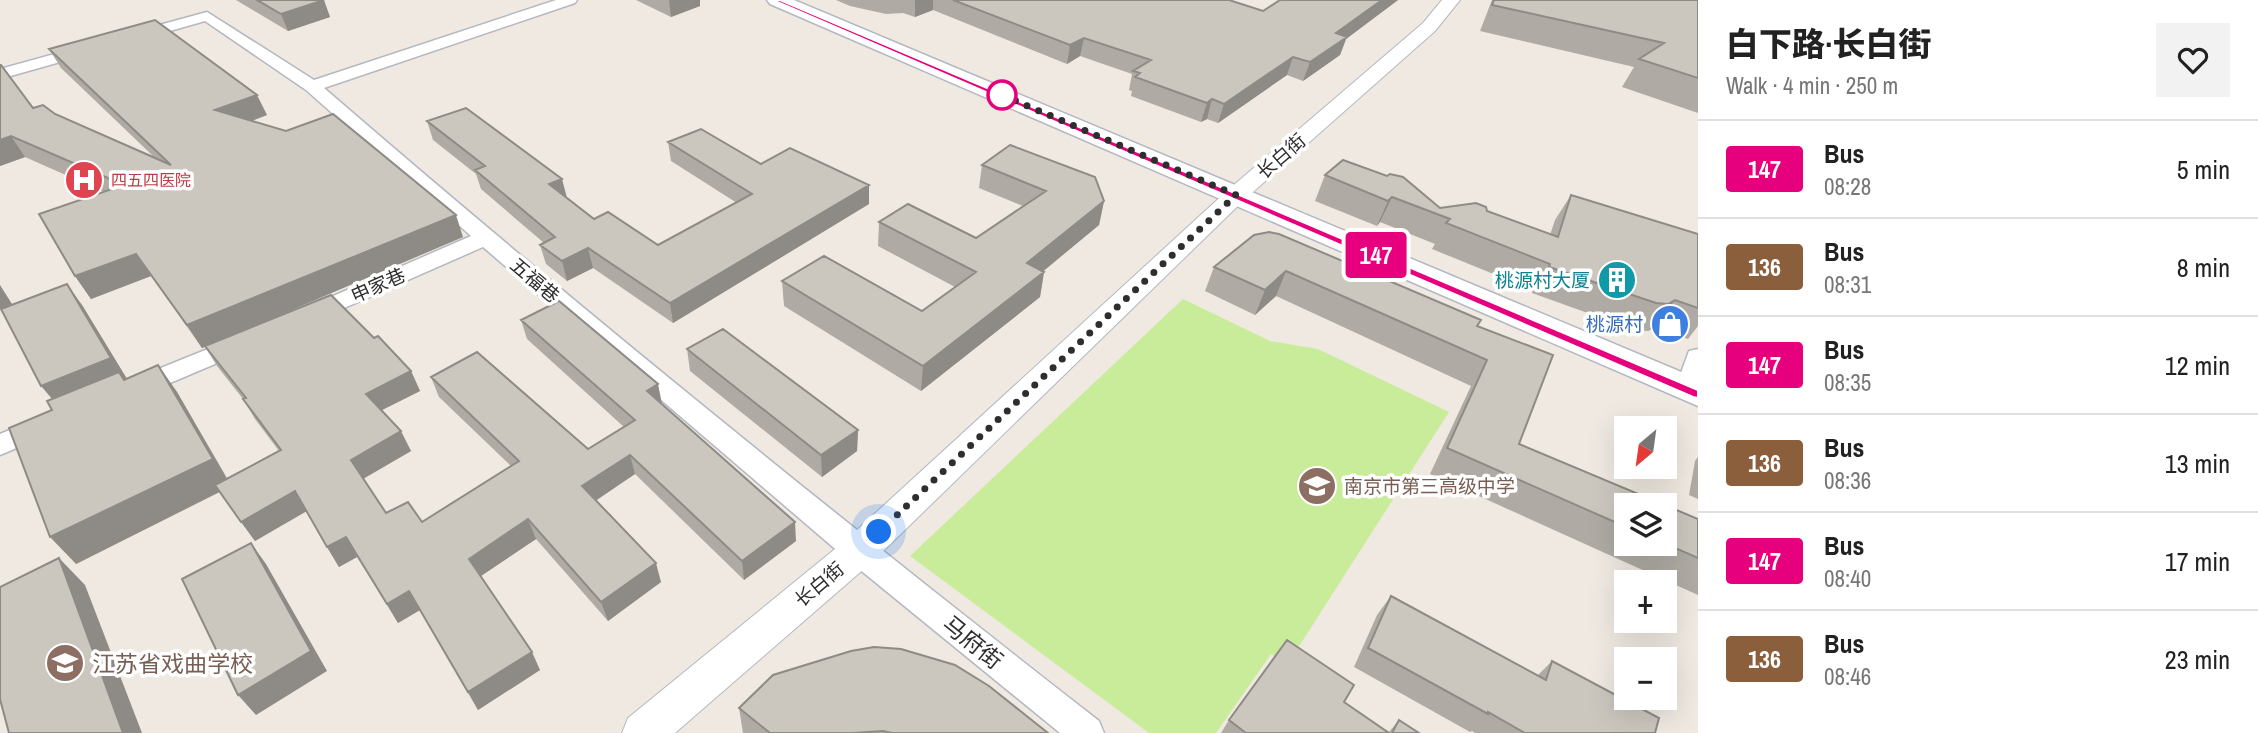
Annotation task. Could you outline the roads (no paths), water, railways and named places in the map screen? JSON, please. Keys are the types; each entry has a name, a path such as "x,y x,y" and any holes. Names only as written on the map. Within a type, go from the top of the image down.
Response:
{"main road":[{"path":"777,0 1693,391"}],"street":[{"path":"312,86 570,0"},
{"name":"长白街","path":"643,733 859,551 1236,195 1429,27 1451,0"},
{"name":"五福巷","path":"0,74 207,16 312,86 485,238 859,551"},
{"name":"申家巷","path":"288,324 485,238"},
{"path":"111,397 263,334"},
{"path":"1693,391 1698,356"},
{"path":"0,445 61,419"},
{"name":"马府街","path":"859,551 1087,733"}],"place":[{"name":"四五四医院","path":"84,180"},
{"name":"桃源村大厦","path":"1617,280"},
{"name":"桃源村","path":"1670,324"},
{"name":"南京市第三高级中学","path":"1317,486"},
{"name":"江苏省戏曲学校","path":"65,663"}]}
